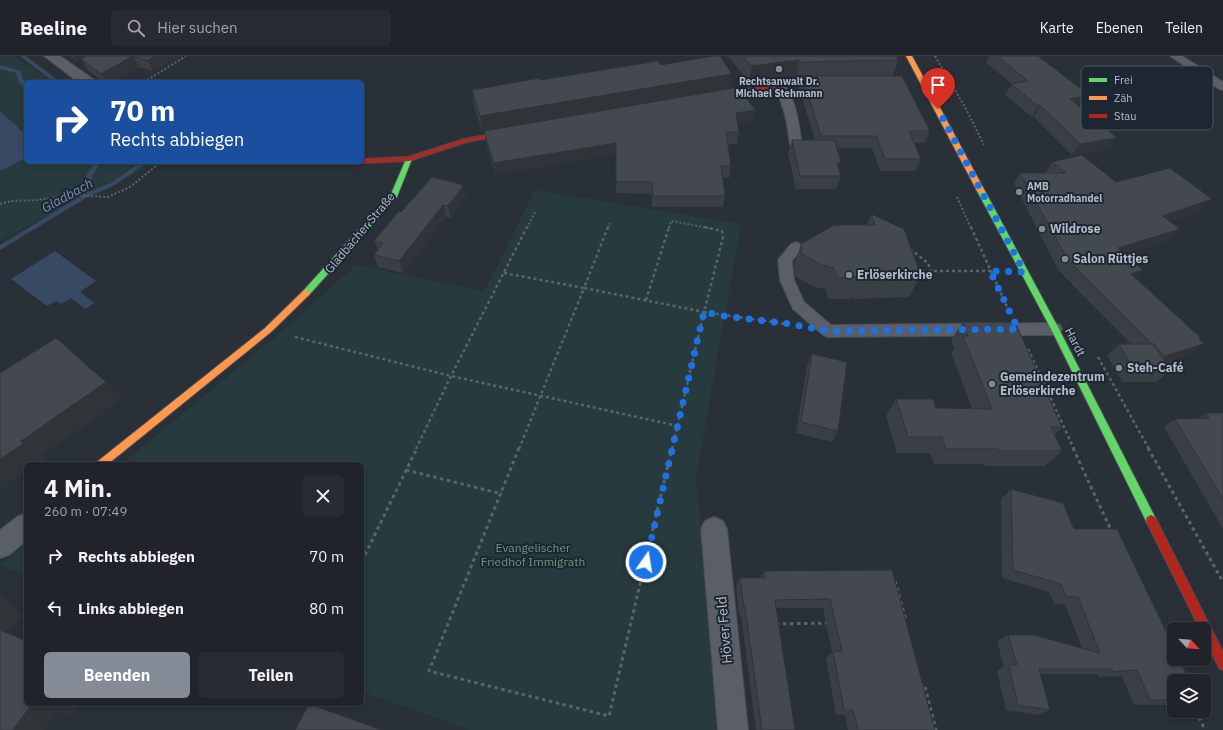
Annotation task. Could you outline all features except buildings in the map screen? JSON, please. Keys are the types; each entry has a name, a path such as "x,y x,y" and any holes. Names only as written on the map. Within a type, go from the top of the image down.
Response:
{"street":[{"path":"52,56 85,80"},
{"name":"Hardt","path":"909,56 1055,329 1223,664"},
{"path":"72,71 85,63"},
{"path":"909,81 923,81"},
{"path":"708,98 792,83 839,82"},
{"path":"364,161 409,159 466,140 520,131"},
{"name":"Gladbacher Straße","path":"103,462 268,330 317,282 394,195 409,159"},
{"path":"0,546 24,527"},
{"name":"Höver Feld","path":"714,529 733,730"}],"lane":[{"path":"1175,56 1190,66"},
{"path":"1213,81 1223,88"},
{"path":"779,86 787,99 793,119 796,144"},
{"path":"796,247 785,260 787,280 798,305 828,331 1055,329"}],"path":[{"path":"147,80 186,56"},
{"path":"0,204 12,201 38,200 67,195 108,197 130,187 159,164"},
{"path":"954,191 1112,532"},
{"path":"364,557 451,376 535,212"},
{"path":"610,223 542,395 429,671 610,716 704,312 723,237 722,231 671,221 646,300"},
{"path":"906,246 928,263 931,271"},
{"path":"909,271 1024,272"},
{"path":"504,273 724,316 790,324 828,331"},
{"path":"268,330 451,376 678,426"},
{"path":"406,470 502,494"},
{"path":"895,581 906,621 898,621"},
{"path":"771,624 835,623"},
{"path":"925,687 936,730"},
{"path":"1199,718 1205,730"}],"green space":[{"path":"0,56 15,56 48,80 24,80 24,164 154,164 0,240"},
{"name":"Evangelischer Friedhof Immigrath","path":"535,190 741,224 696,478 721,730 472,730 364,693 364,462 124,462 280,333 356,265 484,291"},
{"path":"24,546 24,574 0,565"}],"water":[{"path":"0,111 24,133 24,159 0,171"},
{"path":"55,251 96,281 80,292 94,303 85,309 71,298 61,304 56,301 47,306 11,279"}],"waterway":[{"name":"Gladbach","path":"23,56 55,80"},
{"path":"0,67 19,72 20,79 24,84"},
{"path":"84,197 89,185 89,176 97,164"},
{"name":"Gladbach","path":"84,197 113,184 142,164"},
{"name":"Gladbach","path":"0,248 84,197"}],"traffic: fast":[{"path":"306,293 394,195 409,159"},
{"path":"981,191 1055,329 1151,520"}],"traffic: slow":[{"path":"909,56 981,191"},
{"path":"103,462 268,330 306,293"}],"traffic: jam":[{"path":"714,97 792,83 830,83"},
{"path":"364,161 409,159 466,140 514,132"},
{"path":"1151,520 1223,664"}],"place":[{"name":"Rechtsanwalt Dr. Michael Stehmann","path":"779,69"},
{"name":"AMB Motorradhandel","path":"1019,192"},
{"name":"Wildrose","path":"1042,229"},
{"name":"Salon Rüttjes","path":"1065,259"},
{"name":"Erlöserkirche","path":"849,275"},
{"name":"Steh-Café","path":"1119,368"},
{"name":"Gemeindezentrum Erlöserkirche","path":"992,384"}],"route":[{"path":"646,562 704,312 828,331 1018,329 990,271 1024,272 938,109"}]}
